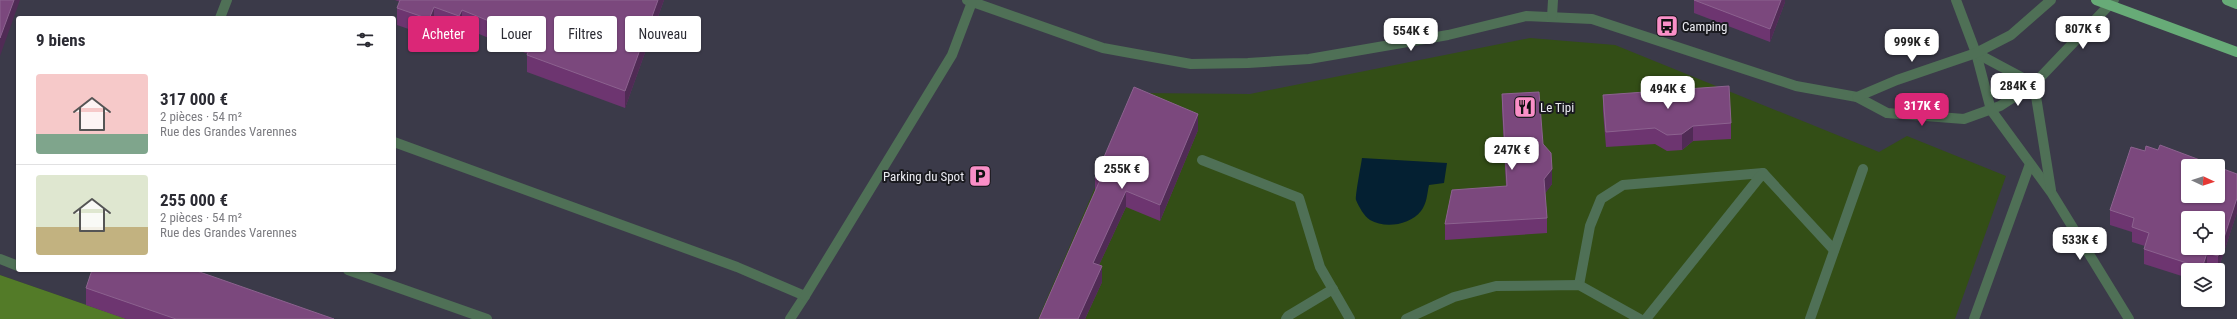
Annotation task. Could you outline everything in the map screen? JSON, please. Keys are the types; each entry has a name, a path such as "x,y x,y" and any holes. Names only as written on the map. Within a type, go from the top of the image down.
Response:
{"main road":[{"path":"2096,0 2112,3 2237,52"},
{"path":"2227,0 2237,4"}],"street":[{"path":"221,16 226,0"},
{"path":"1552,17 1553,0"},
{"path":"1956,0 1976,53 1991,110 2051,192 2129,319"},
{"path":"1857,97 1897,80 1976,53 2010,35 2051,0"},
{"path":"790,319 952,55 970,1 1103,48 1191,64 1248,63 1309,59 1448,35 1526,16 1592,19 1796,86 1857,97 1887,113 1964,119 1991,110 2034,84 2112,3"},
{"path":"1976,53 2034,84"},
{"path":"2034,84 2051,192"},
{"path":"396,143 737,267 804,296"},
{"path":"1202,160 1299,198 1320,267 1350,319"},
{"path":"1974,319 2030,164"},
{"path":"1810,319 1863,169"},
{"path":"1763,173 1834,250"},
{"path":"1579,285 1590,226 1602,199 1623,185 1763,173"},
{"path":"1646,319 1763,173"},
{"path":"0,259 16,265"},
{"path":"354,272 487,319"},
{"path":"1406,319 1454,297 1496,286 1579,285 1640,319"},
{"path":"1286,319 1288,316 1333,289"}],"shaded area":[{"path":"0,0 2237,0 2237,319 127,319 0,275"},
{"path":"1362,158 1447,163 1444,183 1429,185 1423,208 1410,220 1390,225 1376,223 1366,216 1356,200"}],"green space":[{"path":"1530,38 1615,45 1879,152 1907,136 2006,176 1955,319 1038,319 1136,93 1250,94"},
{"path":"0,275 127,319 0,319"}],"building":[{"path":"0,0 14,0 0,38"},
{"path":"400,0 658,0 652,16 625,16 625,52 639,52 625,91 527,55 528,52 546,52 546,16 487,16 487,20 462,10 459,16 434,7 430,16 420,16 397,8"},
{"path":"1694,0 1781,0 1770,29"},
{"path":"1729,86 1731,123 1693,126 1682,134 1667,135 1655,128 1606,132 1603,95"},
{"path":"1134,87 1198,114 1160,205 1126,191 1093,263 1102,266 1078,319 1039,319 1100,180 1095,178"},
{"path":"1539,92 1543,144 1551,153 1552,169 1544,179 1547,218 1445,224 1452,190 1507,186 1502,94"},
{"path":"2160,145 2197,159 2181,159 2181,203 2225,203 2225,170 2237,174 2237,198 2225,235 2225,211 2181,211 2181,255 2206,255 2204,263 2187,263 2144,249 2149,233 2132,227 2134,218 2110,210 2131,147 2145,151 2146,146 2158,150"},
{"path":"91,272 200,272 334,319 176,319 86,288"}],"place":[{"name":"Camping","path":"1667,26"},
{"name":"Le Tipi","path":"1525,107"},
{"name":"Parking du Spot","path":"980,176"}]}
